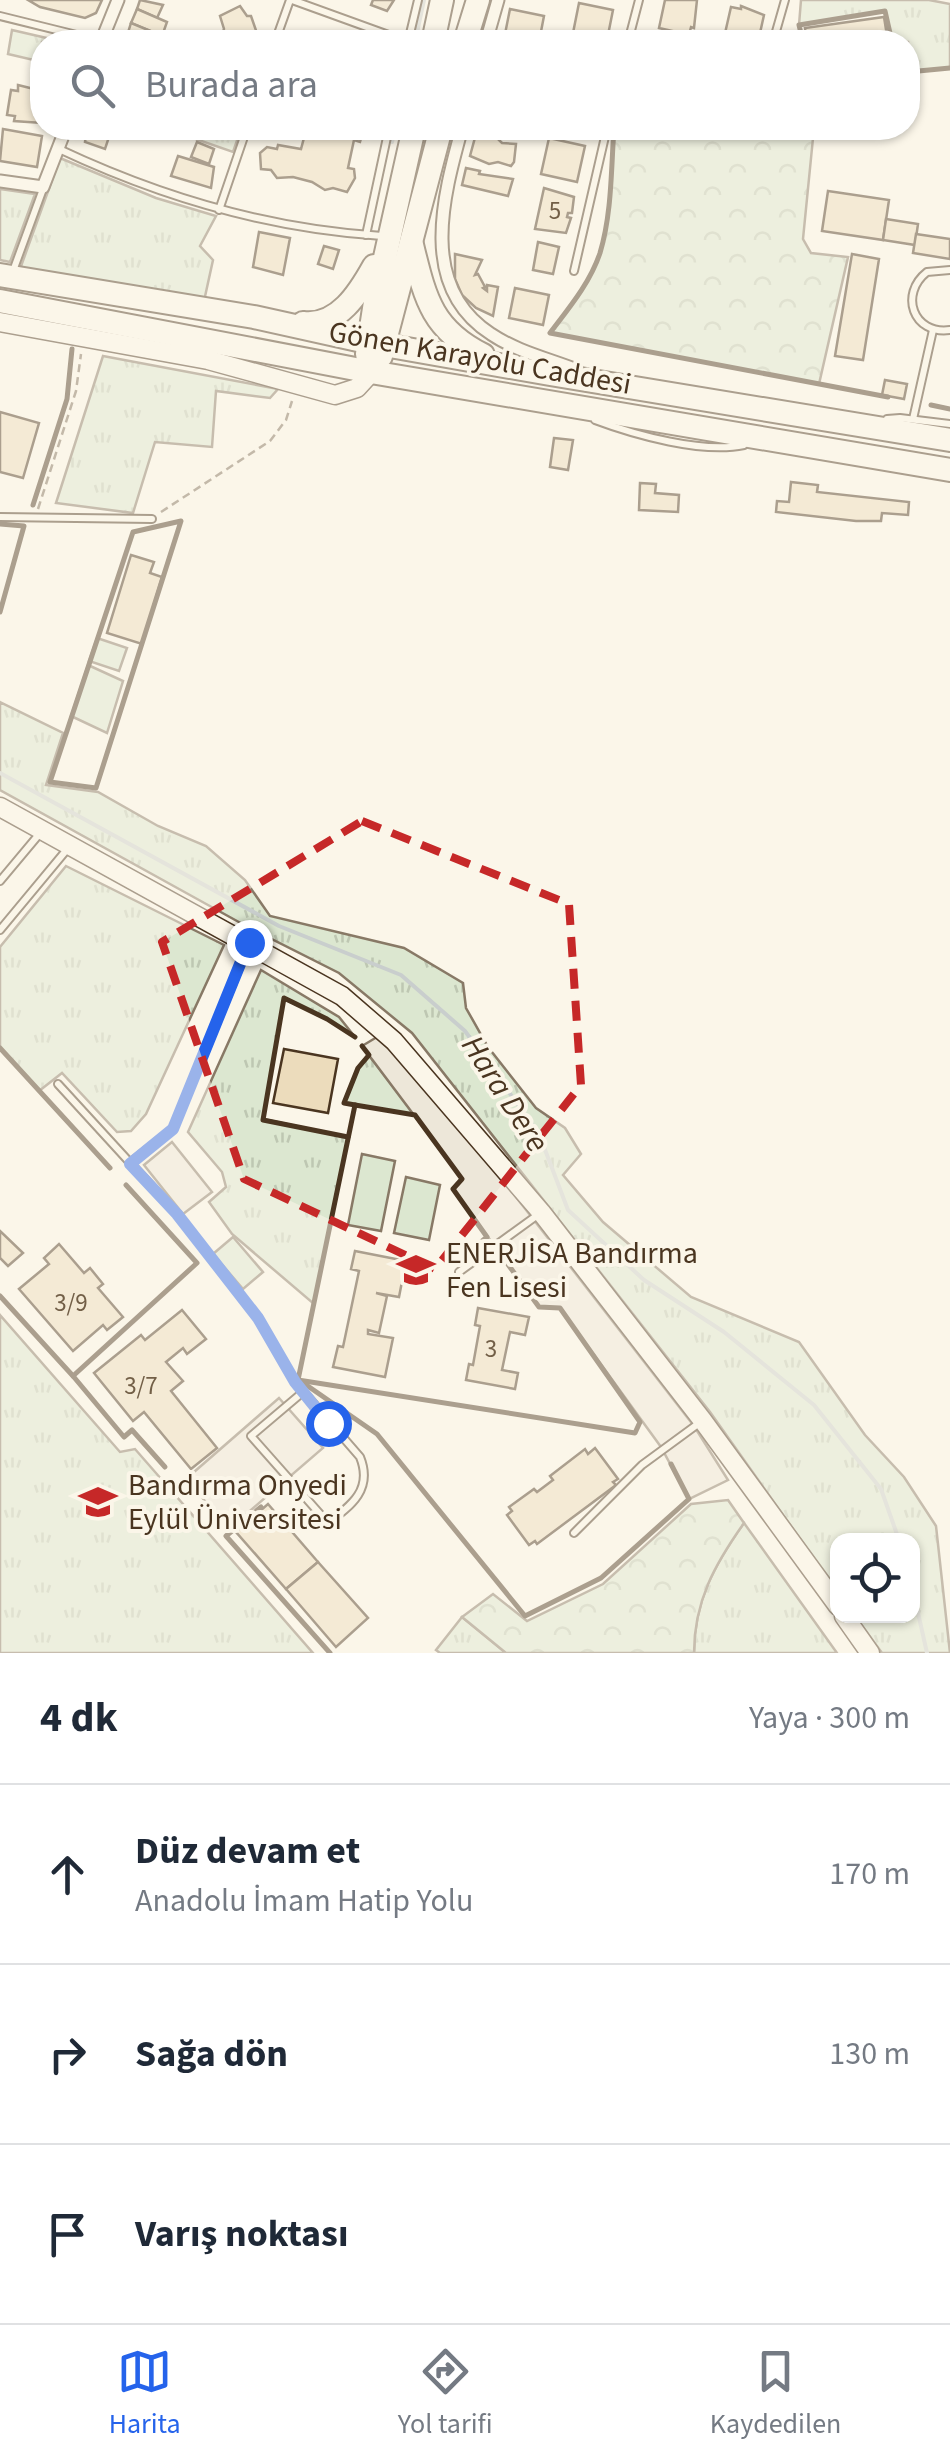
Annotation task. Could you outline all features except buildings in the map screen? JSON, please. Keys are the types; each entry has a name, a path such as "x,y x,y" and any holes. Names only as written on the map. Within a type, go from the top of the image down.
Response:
{"highway":[{"path":"436,30 442,0"},
{"path":"469,30 478,0"},
{"path":"371,372 389,237 411,140"},
{"path":"254,317 311,324 327,320 360,292 434,140"},
{"path":"389,237 444,326 464,346 514,367"},
{"name":"Gönen Karayolu Caddesi","path":"5,276 254,317 550,374 950,440"},
{"name":"Gönen Karayolu Caddesi","path":"0,301 371,372 950,470"}],"street":[{"path":"106,30 118,0"},
{"path":"489,30 498,0"},
{"path":"0,180 43,188 61,140"},
{"path":"459,140 441,240 448,281 460,306 499,339 614,384"},
{"path":"0,322 208,360 335,395 357,388 392,356 550,374"},
{"path":"0,807 249,942 342,996 370,1017 541,1212 704,1420 830,1595"},
{"path":"849,1623 870,1653"}],"lane":[{"path":"280,30 291,0 375,30"},
{"path":"411,30 418,0"},
{"path":"631,30 639,0"},
{"path":"776,30 784,0"},
{"path":"0,16 54,30"},
{"path":"220,210 243,140"},
{"path":"58,148 158,191 220,210 322,231 389,237 390,140"},
{"path":"574,271 604,140"},
{"path":"5,276 43,188"},
{"path":"950,270 928,272 913,287 912,308 924,325 933,330 950,330"},
{"path":"913,419 933,330"},
{"path":"856,424 900,418 950,424"},
{"path":"0,518 152,519"},
{"path":"0,881 42,831"},
{"path":"0,930 69,847"},
{"path":"130,1164 173,1129 249,942"},
{"path":"58,1084 177,1214 258,1318 303,1392 364,1465 365,1481 360,1496 328,1522 251,1436 303,1392"},
{"path":"459,1272 541,1212"},
{"path":"574,1532 642,1466 704,1420"}],"path":[{"path":"35,519 76,391 82,337"},
{"path":"152,519 270,441 286,420 296,386"}],"highlighted area":[{"path":"362,821 569,904 581,1085 435,1269 244,1179 162,942"}],"green space":[{"path":"801,0 929,0 950,4 950,68 920,71 920,30 889,30 885,11 799,25"},
{"path":"12,30 30,34 30,59 8,54"},
{"path":"198,140 237,140 233,152"},
{"path":"613,140 813,140 803,239 811,253 848,257 819,384 550,333 596,264 609,207"},
{"path":"60,158 156,198 216,216 200,246 213,260 204,301 20,269"},
{"path":"0,189 35,194 10,262 0,260"},
{"path":"103,356 278,389 270,398 216,391 212,447 155,442 133,513 56,503"},
{"path":"97,638 127,648 119,671 89,661"},
{"path":"88,665 123,681 107,733 71,716"},
{"path":"0,702 63,733 46,785 98,792 158,826 206,846 245,880 270,916 404,948 463,983 466,1008 488,1047 536,1108 565,1128 581,1154 563,1175 603,1222 691,1297 799,1342 865,1435 904,1477 936,1526 950,1653 882,1653 860,1623 920,1623 920,1533 830,1533 830,1581 710,1412 412,1033 339,973 0,790"},
{"path":"66,866 224,945 146,1114 131,1131 117,1132 62,1073 39,1091 0,1048 0,947"},
{"path":"261,970 339,1017 355,1037 284,999 263,1119 348,1137 314,1304 232,1234 209,1202 226,1187 222,1172 188,1132"},
{"path":"369,1055 415,1115 344,1103 358,1068"},
{"path":"362,1154 395,1161 381,1231 348,1225"},
{"path":"406,1177 440,1185 429,1240 394,1233"},
{"path":"233,1237 263,1272 243,1289 213,1254"},
{"name":"Bandırma Onyedi Eylül Üniversitesi","path":"0,1315 120,1452 135,1449 313,1653 0,1653"},
{"path":"728,1500 744,1523 708,1584 698,1617 694,1653 506,1653 462,1617 493,1594 527,1621 603,1584 691,1504"},
{"path":"744,1523 837,1653 694,1653 698,1617 708,1584"},
{"path":"462,1617 506,1653 436,1650"}],"shaded area":[{"path":"377,1037 485,1157 694,1426 728,1480 689,1499 661,1447 560,1308 539,1307 453,1189 462,1179 362,1046"},
{"path":"172,1142 212,1192 183,1214 144,1165"},
{"path":"279,1398 323,1448 229,1529 186,1479"}],"waterway":[{"path":"418,30 424,0"},
{"name":"Hara Dere","path":"0,773 279,926 401,975 465,1031 539,1134 568,1210 644,1280 724,1332 814,1405 881,1489 897,1533"},
{"name":"Hara Dere","path":"920,1622 927,1653"}],"wall":[{"path":"800,30 799,25 885,11 889,30"},
{"path":"920,71 950,68"},
{"path":"613,140 609,207 600,253 585,285 550,333 888,397"},
{"path":"33,505 67,399 72,349"},
{"path":"931,405 950,409"},
{"path":"181,521 96,788 50,782 133,532 181,521"},
{"path":"0,524 24,526 0,612"},
{"path":"348,1137 263,1120 284,998 355,1037"},
{"path":"355,1105 344,1103 358,1068 369,1055 362,1046"},
{"path":"0,1048 110,1168"},
{"path":"459,1260 487,1237 453,1189 462,1179 415,1115 355,1105 298,1380 635,1433 640,1422 560,1308 539,1307 499,1252"},
{"path":"0,1296 73,1376 197,1263 126,1185"},
{"path":"73,1376 124,1437 132,1430 165,1467"},
{"path":"302,1382 377,1434 525,1616 601,1578 689,1499 671,1464"},
{"path":"261,1507 226,1536 330,1653"}],"place":[{"name":"ENERJİSA Bandırma Fen Lisesi","path":"416,1270"},
{"name":"Bandırma Onyedi Eylül Üniversitesi","path":"98,1502"}],"route":[{"path":"249,942 173,1129 130,1164 177,1214 258,1318 295,1382 328,1423"}]}
